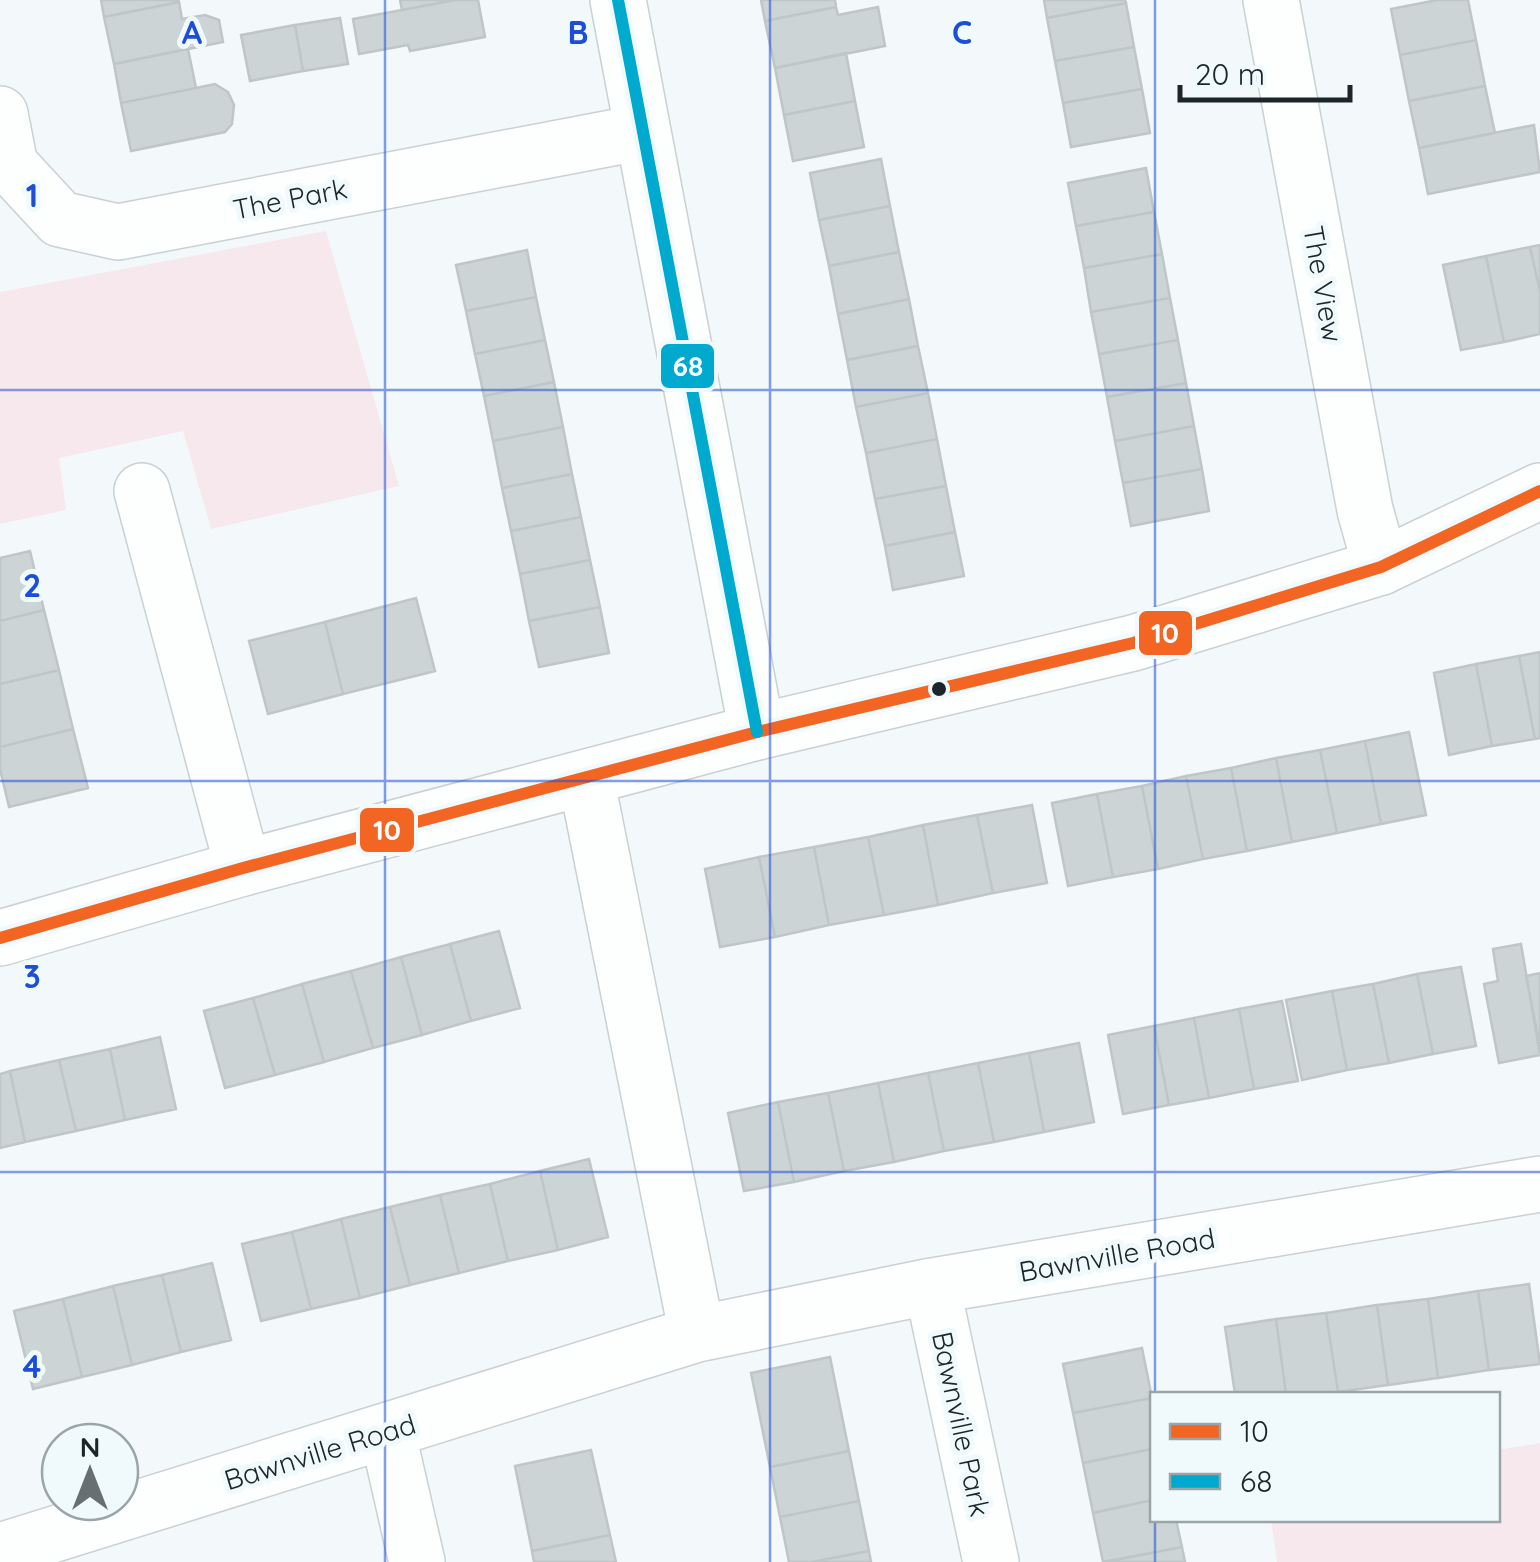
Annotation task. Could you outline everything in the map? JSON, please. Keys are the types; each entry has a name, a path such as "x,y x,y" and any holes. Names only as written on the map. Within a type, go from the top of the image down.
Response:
{"street":[{"path":"618,0 757,732"},
{"name":"The View","path":"1271,0 1365,510 1381,567"},
{"name":"The Park","path":"0,114 10,164 60,219 118,232 644,132"},
{"path":"142,491 243,868"},
{"path":"0,938 243,868 757,732 1133,642 1381,567 1540,491"},
{"path":"586,778 696,1334"},
{"name":"Bawnville Road","path":"0,1552 696,1334 932,1286 1540,1184"},
{"name":"Bawnville Park","path":"932,1286 991,1562"},
{"path":"387,1430 417,1562"}],"shaded area":[{"path":"326,231 399,486 211,529 183,431 59,458 66,510 0,524 0,292"},
{"path":"1540,1443 1540,1562 1277,1562 1271,1522 1500,1522 1500,1450"}],"building":[{"path":"101,0 178,0 179,2 104,17"},
{"path":"400,0 456,0 402,10"},
{"path":"456,0 478,0 485,37 410,51 408,45 359,54 353,19"},
{"path":"761,0 835,0 836,7 765,21"},
{"path":"1044,0 1125,0 1126,3 1047,18"},
{"path":"1437,0 1468,0 1476,40 1400,55 1391,9"},
{"path":"179,2 182,19 205,15 219,20 223,42 114,64 104,17"},
{"path":"1126,3 1134,47 1055,61 1047,18"},
{"path":"836,7 838,15 878,7 885,46 775,68 765,21"},
{"path":"340,18 348,64 303,71 295,25"},
{"path":"295,25 303,71 250,81 241,35"},
{"path":"1476,40 1485,86 1409,101 1400,55"},
{"path":"1134,47 1142,89 1063,103 1055,61"},
{"path":"188,49 196,88 121,103 114,64"},
{"path":"846,53 855,101 784,115 775,68"},
{"path":"215,84 228,92 234,105 232,124 225,132 131,151 121,103"},
{"path":"1485,86 1495,133 1419,148 1409,101"},
{"path":"1142,89 1150,133 1071,147 1063,103"},
{"path":"855,101 864,147 793,161 784,115"},
{"path":"1534,125 1540,172 1428,194 1419,148"},
{"path":"881,159 890,206 819,220 810,173"},
{"path":"1146,168 1154,212 1076,226 1068,183"},
{"path":"890,206 899,252 829,266 819,220"},
{"path":"1154,212 1162,254 1084,268 1076,226"},
{"path":"1540,245 1540,292 1530,247"},
{"path":"1530,247 1540,292 1540,334 1504,342 1486,256"},
{"path":"527,250 536,297 466,311 456,265"},
{"path":"899,252 909,299 838,314 829,266"},
{"path":"1162,254 1170,298 1091,312 1084,268"},
{"path":"1486,256 1504,342 1461,350 1443,265"},
{"path":"536,297 545,340 475,354 466,311"},
{"path":"1170,298 1178,340 1099,354 1091,312"},
{"path":"909,299 918,346 847,360 838,314"},
{"path":"545,340 554,382 484,396 475,354"},
{"path":"1178,340 1186,383 1107,397 1099,354"},
{"path":"918,346 928,393 856,407 847,360"},
{"path":"554,382 563,427 493,441 484,396"},
{"path":"1186,383 1194,426 1115,441 1107,397"},
{"path":"928,393 937,439 866,453 856,407"},
{"path":"1194,426 1202,469 1123,483 1115,441"},
{"path":"563,427 572,474 502,488 493,441"},
{"path":"937,439 946,486 875,499 866,453"},
{"path":"1202,469 1209,511 1131,526 1123,483"},
{"path":"572,474 581,517 511,531 502,488"},
{"path":"946,486 955,532 885,546 875,499"},
{"path":"581,517 590,560 520,574 511,531"},
{"path":"955,532 964,576 893,590 885,546"},
{"path":"30,551 44,610 0,621 0,558"},
{"path":"590,560 600,607 529,621 520,574"},
{"path":"416,598 435,671 343,694 325,622"},
{"path":"600,607 609,653 539,667 529,621"},
{"path":"44,610 59,670 0,684 0,621"},
{"path":"325,622 343,694 268,714 249,641"},
{"path":"1540,652 1540,738 1535,739 1519,656"},
{"path":"1519,656 1535,739 1492,746 1476,664"},
{"path":"1476,664 1492,746 1449,755 1434,673"},
{"path":"59,670 73,729 0,747 0,684"},
{"path":"73,729 88,788 9,807 0,769 0,747"},
{"path":"1409,732 1426,815 1381,824 1365,741"},
{"path":"1365,741 1381,824 1337,833 1320,750"},
{"path":"1320,750 1337,833 1292,842 1276,758"},
{"path":"1276,758 1292,842 1247,851 1231,768"},
{"path":"1231,768 1247,851 1203,859 1186,776"},
{"path":"1186,776 1203,859 1158,869 1142,786"},
{"path":"1142,786 1158,869 1113,877 1097,794"},
{"path":"1097,794 1113,877 1068,886 1052,803"},
{"path":"1032,805 1047,883 993,893 977,815"},
{"path":"977,815 993,893 938,905 923,825"},
{"path":"923,825 938,905 884,915 868,837"},
{"path":"868,837 884,915 829,925 814,847"},
{"path":"814,847 829,925 775,937 759,857"},
{"path":"759,857 775,937 720,947 705,869"},
{"path":"499,931 520,1008 471,1021 450,944"},
{"path":"450,944 471,1021 422,1035 401,957"},
{"path":"1521,944 1540,1055 1499,1063 1484,984 1498,981 1493,949"},
{"path":"401,957 422,1035 373,1048 351,971"},
{"path":"1461,967 1476,1046 1433,1054 1417,974"},
{"path":"351,971 373,1048 324,1062 302,984"},
{"path":"1540,973 1540,1046 1526,976"},
{"path":"1417,974 1433,1054 1389,1063 1373,984"},
{"path":"302,984 324,1062 275,1075 253,998"},
{"path":"1373,984 1389,1063 1347,1070 1332,991"},
{"path":"1332,991 1347,1070 1302,1080 1286,1000"},
{"path":"253,998 275,1075 225,1088 204,1011"},
{"path":"1282,1001 1298,1081 1254,1089 1239,1009"},
{"path":"1239,1009 1254,1089 1209,1098 1194,1018"},
{"path":"1194,1018 1209,1098 1169,1105 1154,1026"},
{"path":"1154,1026 1169,1105 1123,1114 1108,1035"},
{"path":"160,1037 176,1109 125,1120 110,1049"},
{"path":"1079,1043 1094,1122 1044,1132 1029,1053"},
{"path":"110,1049 125,1120 76,1131 59,1060"},
{"path":"1029,1053 1044,1132 994,1142 978,1063"},
{"path":"59,1060 76,1131 25,1142 10,1071"},
{"path":"978,1063 994,1142 944,1151 928,1073"},
{"path":"10,1071 25,1142 0,1148 0,1074"},
{"path":"928,1073 944,1151 894,1162 878,1083"},
{"path":"878,1083 894,1162 844,1171 828,1093"},
{"path":"828,1093 844,1171 794,1182 778,1102"},
{"path":"778,1102 794,1182 744,1191 728,1113"},
{"path":"589,1159 608,1237 558,1250 540,1171"},
{"path":"540,1171 558,1250 508,1261 490,1184"},
{"path":"490,1184 508,1261 459,1273 440,1195"},
{"path":"440,1195 459,1273 410,1285 390,1207"},
{"path":"390,1207 410,1285 360,1298 341,1219"},
{"path":"341,1219 360,1298 311,1309 292,1232"},
{"path":"292,1232 311,1309 261,1321 242,1244"},
{"path":"212,1263 231,1340 181,1352 162,1275"},
{"path":"162,1275 181,1352 132,1365 113,1286"},
{"path":"1529,1284 1540,1364 1489,1370 1478,1291"},
{"path":"113,1286 132,1365 82,1377 63,1299"},
{"path":"1478,1291 1489,1370 1438,1378 1428,1299"},
{"path":"63,1299 82,1377 33,1389 14,1311"},
{"path":"1428,1299 1438,1378 1388,1385 1377,1305"},
{"path":"1377,1305 1388,1385 1338,1392 1326,1313"},
{"path":"1326,1313 1338,1392 1286,1392 1276,1319"},
{"path":"1276,1319 1286,1392 1235,1392 1225,1327"},
{"path":"1142,1348 1150,1398 1073,1413 1063,1364"},
{"path":"830,1357 849,1451 770,1467 751,1373"},
{"path":"1150,1398 1150,1449 1083,1463 1073,1413"},
{"path":"1150,1449 1150,1500 1093,1513 1083,1463"},
{"path":"591,1450 610,1535 532,1551 515,1466"},
{"path":"849,1451 859,1501 780,1517 770,1467"},
{"path":"1150,1500 1150,1522 1176,1522 1182,1547 1103,1562 1093,1513"},
{"path":"859,1501 869,1551 812,1562 789,1562 780,1517"},
{"path":"610,1535 616,1562 534,1562 532,1551"},
{"path":"1182,1547 1185,1562 1106,1562"},
{"path":"869,1551 871,1562 812,1562"}],"transit line":[{"name":"68","path":"618,0 757,732"},
{"name":"10","path":"0,938 243,868 757,732 1133,643 1381,567 1540,491"}]}
